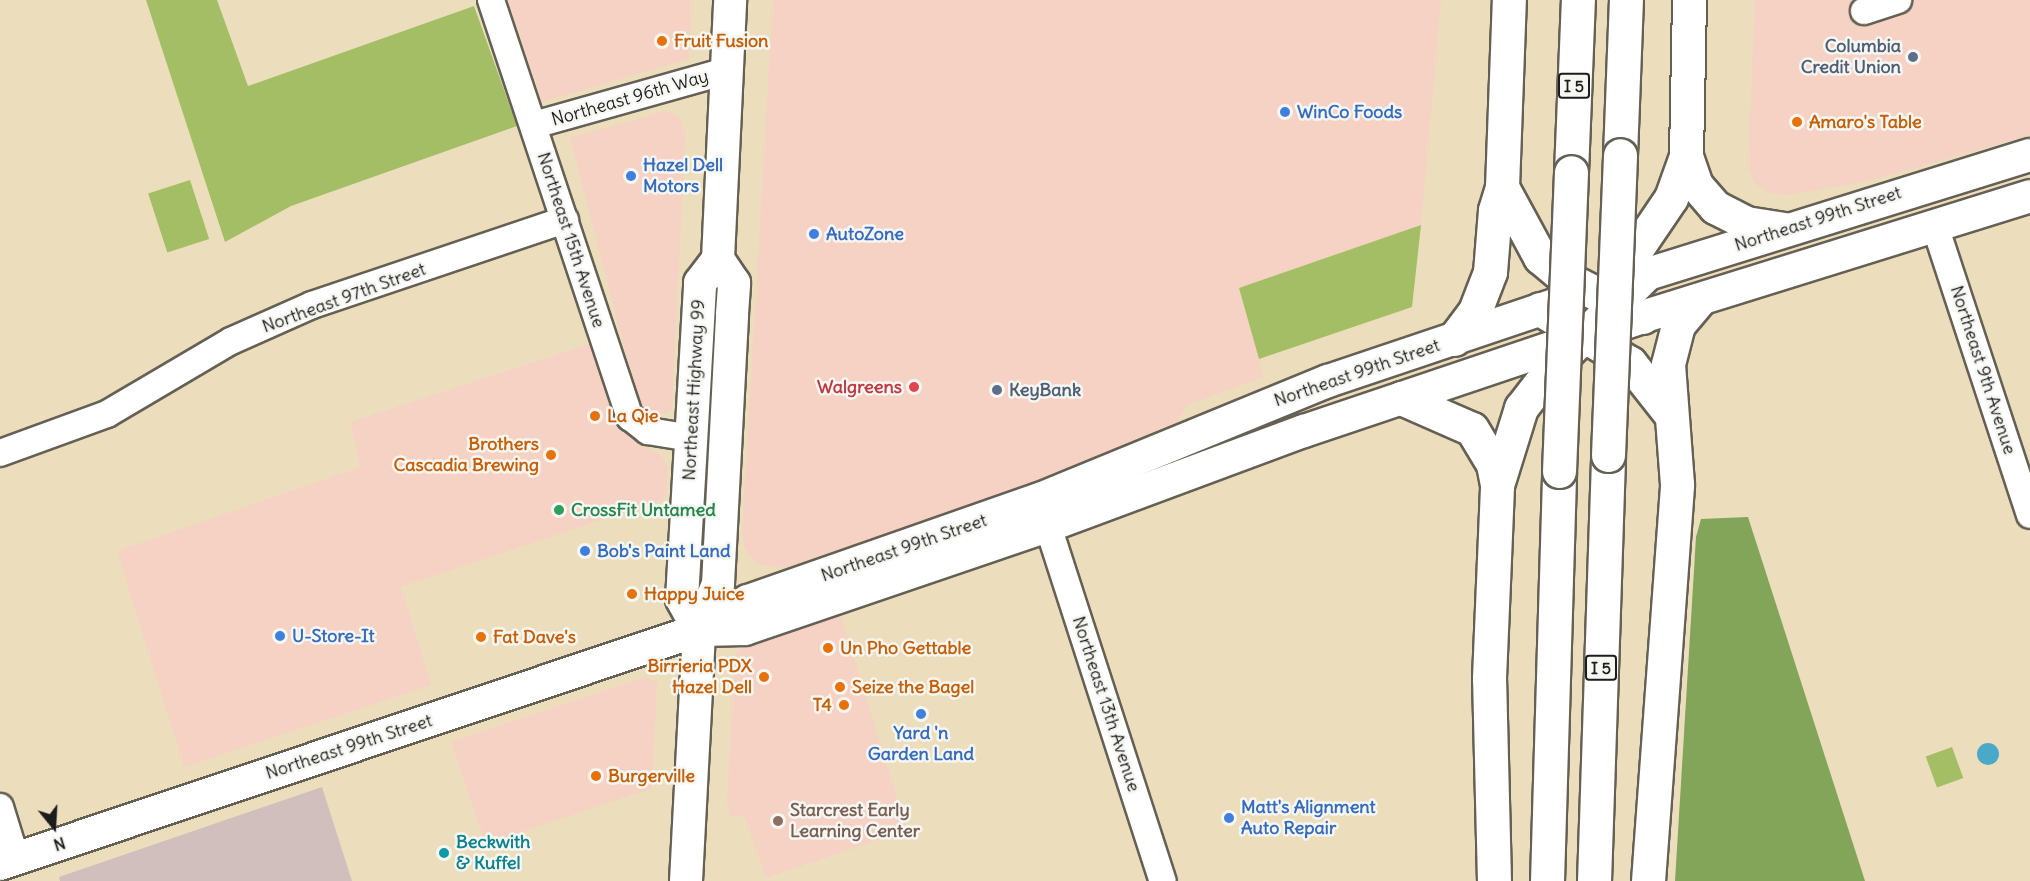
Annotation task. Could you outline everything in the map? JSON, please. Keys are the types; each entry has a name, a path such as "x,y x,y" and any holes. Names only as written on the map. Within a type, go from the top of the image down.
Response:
{"highway":[{"path":"1454,339 1487,286 1502,187 1509,0"},
{"name":"I 5","path":"1547,881 1559,471 1578,0"},
{"name":"I 5","path":"1594,881 1626,0"},
{"path":"1614,298 1671,198 1686,156 1689,0"},
{"path":"1686,156 1696,185 1715,207 1746,223 1783,229"},
{"path":"1502,187 1540,257 1614,298"},
{"path":"1497,485 1521,408 1576,336 1614,298 1645,275"},
{"path":"1648,881 1677,484 1670,348 1678,325 1699,300"},
{"path":"1540,309 1576,336 1640,372 1672,417"},
{"path":"1401,398 1472,429 1493,464 1497,485 1489,678 1494,881"}],"main road":[{"path":"718,259 730,0"},
{"name":"Northeast 99th Street","path":"1645,275 1783,229 2030,154"},
{"name":"Northeast 99th Street","path":"8,861 699,630 748,601 1040,499 1205,429 1540,309 1614,298 1699,300 2030,196"},
{"name":"Northeast Highway 99","path":"687,881 699,630 718,584 734,282 718,259 700,283 682,599 699,630"},
{"name":"Northeast 99th Street","path":"699,630 745,629 1048,526 1576,336 1614,298"},
{"path":"1048,526 1066,502 1162,464 1205,429"}],"street":[{"name":"Northeast 15th Avenue","path":"490,0 534,125 630,417 648,431 691,438"},
{"name":"Northeast 96th Way","path":"534,125 726,71"},
{"name":"Northeast 97th Street","path":"0,453 107,414 231,341 312,305 565,220"},
{"name":"Northeast 9th Avenue","path":"1935,226 2030,515"},
{"name":"Northeast 13th Avenue","path":"1048,526 1164,881"},
{"path":"0,807 8,861"}],"shaded area":[{"path":"508,0 692,0 689,59 542,102"},
{"path":"773,0 1441,0 1421,225 1239,288 1264,377 1187,405 1177,422 1042,480 787,568 759,565 745,549 742,531"},
{"path":"1755,0 2030,0 2030,135 1873,180 1788,195 1769,193 1755,184 1748,167"},
{"path":"666,111 680,117 685,137 672,410 657,418 646,414 638,400 570,138"},
{"path":"593,343 637,442 660,455 668,466 666,498 401,587 431,685 184,767 117,551 361,467 350,422"},
{"path":"839,611 907,830 766,878 744,816 730,816 727,802 735,655 743,646"},
{"path":"646,677 657,683 652,788 486,844 451,742"},
{"path":"322,787 352,881 60,881 59,877"}],"green space":[{"path":"146,0 217,0 248,86 474,6 517,126 291,206 225,242"},
{"path":"190,180 209,239 167,253 148,194"},
{"path":"1421,225 1412,307 1259,359 1239,288"},
{"path":"1748,517 1865,881 1675,881 1696,537 1701,519"},
{"path":"1952,747 1963,778 1937,788 1926,757"}],"water":[{"path":"1988,743 1996,746 1999,754 1996,762 1988,765 1980,762 1977,754 1980,746"}],"place":[{"name":"Fruit Fusion","path":"662,41"},
{"name":"Columbia Credit Union","path":"1913,57"},
{"name":"WinCo Foods","path":"1285,112"},
{"name":"Amaro's Table","path":"1797,122"},
{"name":"Hazel Dell Motors","path":"631,176"},
{"name":"AutoZone","path":"814,234"},
{"name":"Walgreens","path":"914,387"},
{"name":"KeyBank","path":"997,390"},
{"name":"La Qie","path":"595,416"},
{"name":"Brothers Cascadia Brewing","path":"551,455"},
{"name":"CrossFit Untamed","path":"559,510"},
{"name":"Bob's Paint Land","path":"585,551"},
{"name":"Happy Juice","path":"632,594"},
{"name":"U-Store-It","path":"280,636"},
{"name":"Fat Dave's","path":"481,637"},
{"name":"Un Pho Gettable","path":"828,648"},
{"name":"Birrieria PDX Hazel Dell","path":"764,677"},
{"name":"Seize the Bagel","path":"840,687"},
{"name":"T4","path":"844,705"},
{"name":"Yard 'n Garden Land","path":"921,714"},
{"name":"Burgerville","path":"596,776"},
{"name":"Matt's Alignment Auto Repair","path":"1229,818"},
{"name":"Starcrest Early Learning Center","path":"778,821"},
{"name":"Beckwith & Kuffel","path":"444,853"}]}
